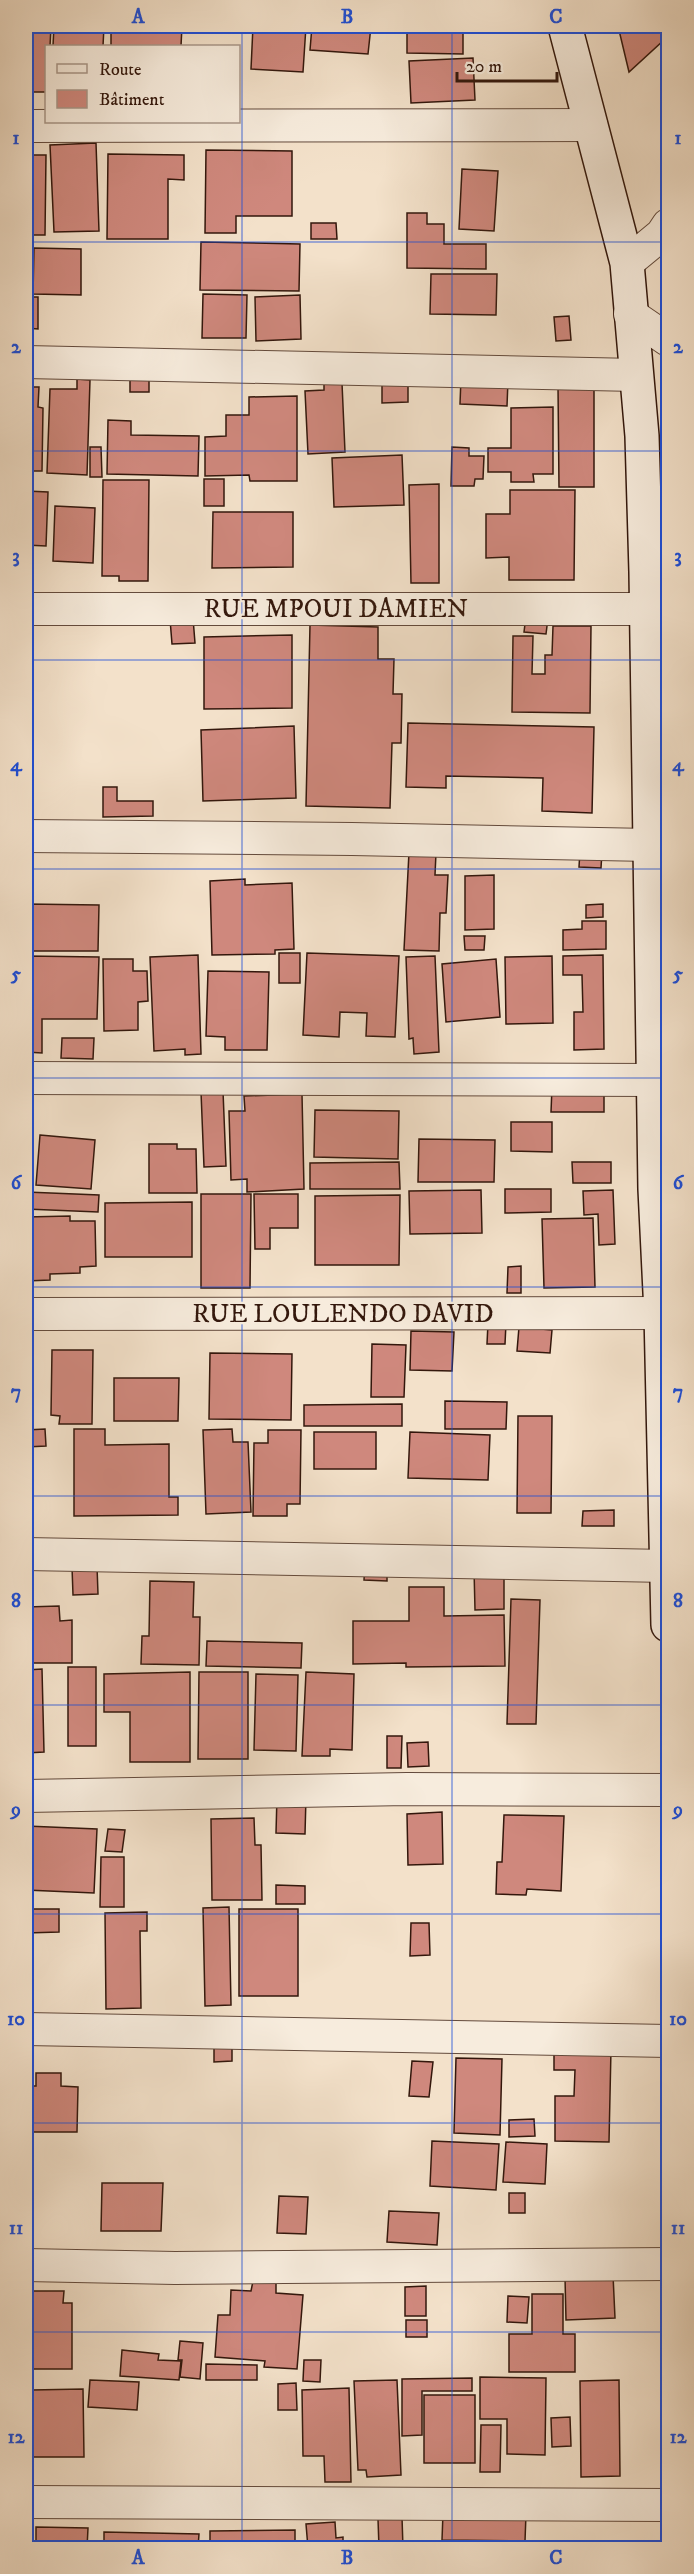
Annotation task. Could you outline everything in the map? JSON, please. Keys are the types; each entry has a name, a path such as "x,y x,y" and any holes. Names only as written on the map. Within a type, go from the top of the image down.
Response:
{"main road":[{"path":"565,26 627,263 642,436 654,630 650,845 665,1313 669,1625"}],"street":[{"path":"26,126 591,125"},
{"path":"627,263 662,234 669,225"},
{"path":"630,314 669,340"},
{"path":"26,362 636,375"},
{"name":"RUE MPOUI DAMIEN","path":"26,609 654,630"},
{"path":"26,837 352,838 650,845"},
{"path":"26,1078 658,1059"},
{"name":"RUE LOULENDO DAVID","path":"26,1314 665,1313"},
{"path":"26,1554 667,1566"},
{"path":"26,1796 407,1789 669,1790"},
{"path":"26,2030 669,2041"},
{"path":"26,2265 175,2268 669,2264"},
{"path":"26,2502 669,2505"}],"building":[{"path":"26,26 51,26 50,45 45,45 45,92 26,92"},
{"path":"54,26 104,26 103,45 53,45"},
{"path":"111,26 182,26 181,45 111,45"},
{"path":"253,26 306,26 303,72 251,69"},
{"path":"312,26 371,26 368,54 310,50"},
{"path":"407,26 463,26 463,54 407,53"},
{"path":"618,26 661,26 665,39 629,72"},
{"path":"473,58 475,100 411,103 409,61"},
{"path":"96,143 99,231 54,232 50,145"},
{"path":"206,150 292,151 292,216 236,216 236,233 205,233"},
{"path":"108,154 184,155 184,180 168,179 168,239 107,239"},
{"path":"26,155 46,155 45,235 26,235"},
{"path":"462,169 498,171 494,231 459,229"},
{"path":"407,213 427,213 427,224 444,224 444,244 486,244 486,269 407,268"},
{"path":"311,223 336,223 337,239 311,239"},
{"path":"201,242 300,244 299,291 200,290"},
{"path":"26,243 29,243 28,297 38,297 38,329 26,328"},
{"path":"34,248 81,249 81,295 33,294"},
{"path":"431,274 497,274 496,315 430,314"},
{"path":"203,294 247,295 246,338 202,338"},
{"path":"300,295 301,339 256,341 255,297"},
{"path":"569,316 571,340 556,341 554,317"},
{"path":"130,377 149,377 149,392 130,392"},
{"path":"408,378 408,402 382,403 382,379"},
{"path":"461,378 508,380 507,406 460,404"},
{"path":"77,379 90,380 87,475 47,473 50,389 77,389"},
{"path":"342,383 345,452 308,454 305,391 324,390 324,384"},
{"path":"594,385 594,487 559,487 558,386"},
{"path":"26,387 39,387 38,407 43,408 42,471 26,471"},
{"path":"297,396 297,481 250,481 249,475 205,476 205,437 226,436 226,415 249,415 249,397"},
{"path":"553,407 553,474 533,474 534,482 511,482 511,472 488,472 488,448 511,448 511,408"},
{"path":"108,420 131,421 131,435 199,436 198,476 107,474"},
{"path":"90,447 101,447 102,477 90,477"},
{"path":"452,447 469,448 469,456 484,456 483,479 475,479 474,486 451,486"},
{"path":"402,455 404,505 334,507 332,458"},
{"path":"204,479 224,479 224,506 204,506"},
{"path":"103,480 149,480 148,581 119,581 119,576 102,576"},
{"path":"439,484 439,583 411,583 409,485"},
{"path":"510,490 575,490 574,580 509,580 509,557 486,558 486,514 510,514"},
{"path":"26,491 48,492 46,546 26,545"},
{"path":"55,506 95,508 93,563 53,561"},
{"path":"213,512 293,512 293,567 212,568"},
{"path":"526,616 548,618 546,634 524,632"},
{"path":"193,618 195,643 172,644 170,619"},
{"path":"310,625 378,627 378,659 394,659 393,694 402,694 401,743 392,743 390,808 306,806"},
{"path":"553,626 591,626 590,713 512,712 513,636 533,636 532,674 545,674 545,655 552,655"},
{"path":"292,635 292,708 204,709 204,637"},
{"path":"27,716 28,745 26,745"},
{"path":"408,723 594,727 592,813 542,811 543,778 446,776 446,788 406,787"},
{"path":"294,726 296,798 203,801 201,730"},
{"path":"103,787 117,787 117,801 153,801 153,816 103,817"},
{"path":"580,851 602,852 601,868 579,867"},
{"path":"409,852 436,853 435,875 448,875 446,913 440,913 439,951 404,950"},
{"path":"494,875 494,929 465,930 465,876"},
{"path":"245,879 245,885 292,883 294,949 275,950 275,954 212,955 210,881"},
{"path":"26,904 99,905 98,951 26,951"},
{"path":"603,904 603,917 586,918 586,905"},
{"path":"582,921 606,921 606,949 563,950 563,930 582,929"},
{"path":"464,936 485,936 484,950 465,950"},
{"path":"279,953 300,953 300,983 279,983"},
{"path":"307,953 399,956 395,1037 366,1036 367,1013 340,1012 339,1037 303,1035"},
{"path":"198,955 201,1054 185,1055 185,1049 154,1051 150,957"},
{"path":"603,955 604,1049 574,1050 574,1012 583,1012 582,975 563,975 563,956"},
{"path":"26,956 99,957 97,1019 42,1019 42,1053 26,1052"},
{"path":"435,956 439,1052 414,1054 413,1038 409,1039 406,957"},
{"path":"552,956 553,1023 506,1024 505,957"},
{"path":"103,959 133,959 133,971 147,971 148,1001 138,1002 138,1030 104,1031"},
{"path":"496,959 500,1017 446,1022 442,964"},
{"path":"208,971 269,972 267,1050 225,1050 225,1037 206,1036"},
{"path":"62,1038 94,1038 93,1059 61,1058"},
{"path":"552,1087 604,1088 604,1112 551,1112"},
{"path":"223,1091 226,1166 204,1167 201,1092"},
{"path":"302,1094 304,1189 247,1192 247,1179 231,1180 229,1111 245,1111 244,1096"},
{"path":"315,1110 399,1111 398,1159 314,1157"},
{"path":"511,1122 552,1122 552,1152 511,1151"},
{"path":"40,1135 95,1140 91,1189 36,1185"},
{"path":"419,1139 495,1140 494,1182 418,1182"},
{"path":"149,1144 177,1144 177,1149 196,1149 197,1193 149,1193"},
{"path":"399,1162 400,1189 310,1189 310,1163"},
{"path":"572,1162 611,1162 611,1183 573,1183"},
{"path":"505,1189 551,1189 551,1212 505,1213"},
{"path":"481,1190 482,1233 410,1234 409,1191"},
{"path":"613,1190 615,1244 599,1245 598,1214 584,1215 583,1191"},
{"path":"26,1192 99,1195 98,1212 26,1209"},
{"path":"201,1194 251,1194 250,1288 201,1288"},
{"path":"254,1194 298,1194 298,1228 270,1228 270,1249 255,1249"},
{"path":"400,1195 399,1265 315,1265 315,1196"},
{"path":"192,1202 192,1257 105,1257 105,1203"},
{"path":"70,1216 70,1221 95,1221 96,1266 80,1267 80,1273 50,1274 50,1280 26,1281 26,1217"},
{"path":"593,1218 595,1287 544,1288 542,1219"},
{"path":"521,1266 521,1293 507,1293 508,1267"},
{"path":"488,1323 506,1323 505,1344 487,1344"},
{"path":"519,1327 552,1330 550,1353 517,1351"},
{"path":"411,1331 454,1332 452,1371 410,1370"},
{"path":"372,1344 406,1345 404,1397 371,1397"},
{"path":"52,1350 93,1350 92,1424 59,1424 60,1416 51,1415"},
{"path":"210,1353 292,1354 291,1420 209,1419"},
{"path":"114,1378 179,1378 178,1421 114,1421"},
{"path":"445,1401 507,1402 506,1429 445,1429"},
{"path":"402,1404 402,1426 304,1426 304,1405"},
{"path":"518,1416 552,1416 551,1513 517,1513"},
{"path":"45,1429 46,1446 26,1447 26,1430"},
{"path":"74,1429 105,1429 105,1445 169,1444 169,1497 178,1497 178,1515 74,1516"},
{"path":"232,1429 233,1442 248,1442 251,1512 206,1514 203,1430"},
{"path":"268,1430 301,1430 300,1504 287,1504 287,1516 253,1516 254,1443 268,1443"},
{"path":"314,1432 376,1432 376,1469 314,1469"},
{"path":"410,1432 490,1435 488,1480 408,1478"},
{"path":"614,1510 614,1526 582,1526 583,1511"},
{"path":"365,1564 387,1564 387,1581 364,1580"},
{"path":"97,1566 98,1594 73,1595 72,1567"},
{"path":"504,1568 504,1609 475,1610 474,1569"},
{"path":"150,1581 194,1582 193,1617 200,1617 199,1665 141,1664 142,1636 149,1636"},
{"path":"409,1587 444,1587 444,1616 504,1615 505,1666 406,1667 406,1663 353,1664 353,1621 409,1621"},
{"path":"511,1599 540,1600 536,1724 507,1724"},
{"path":"59,1606 60,1621 72,1620 72,1663 26,1663 26,1607"},
{"path":"207,1641 302,1643 301,1668 206,1666"},
{"path":"68,1667 96,1667 96,1746 68,1746"},
{"path":"42,1669 44,1752 26,1753 26,1670"},
{"path":"190,1672 190,1762 130,1762 130,1712 104,1712 104,1674"},
{"path":"199,1672 248,1672 248,1759 198,1759"},
{"path":"306,1672 354,1674 352,1750 330,1749 330,1756 302,1756"},
{"path":"256,1674 298,1675 296,1751 254,1750"},
{"path":"387,1736 402,1736 401,1768 387,1768"},
{"path":"428,1742 429,1766 408,1767 407,1743"},
{"path":"277,1796 306,1797 305,1834 276,1833"},
{"path":"442,1812 443,1864 408,1865 407,1814"},
{"path":"504,1815 564,1816 561,1891 527,1889 526,1895 496,1894 497,1862 502,1862"},
{"path":"254,1818 255,1845 261,1845 262,1900 212,1900 211,1819"},
{"path":"26,1826 97,1829 94,1893 26,1890"},
{"path":"108,1829 125,1830 122,1852 105,1851"},
{"path":"101,1857 124,1857 124,1907 100,1907"},
{"path":"276,1885 305,1886 305,1904 276,1904"},
{"path":"229,1907 231,2005 205,2006 203,1908"},
{"path":"26,1909 59,1909 59,1932 26,1933"},
{"path":"239,1909 298,1909 298,1996 239,1996"},
{"path":"147,1912 147,1931 140,1931 141,2008 106,2009 105,1913"},
{"path":"411,1923 429,1923 430,1955 410,1956"},
{"path":"232,2046 232,2061 214,2062 214,2047"},
{"path":"554,2048 611,2049 609,2142 555,2141 555,2096 574,2096 575,2070 554,2070"},
{"path":"456,2058 502,2059 500,2135 454,2133"},
{"path":"412,2061 433,2062 429,2097 409,2096"},
{"path":"36,2073 61,2073 61,2086 78,2087 77,2132 26,2132 26,2086 36,2086"},
{"path":"534,2119 535,2136 509,2137 509,2120"},
{"path":"432,2141 499,2144 496,2190 430,2186"},
{"path":"506,2142 547,2144 545,2184 503,2182"},
{"path":"102,2183 163,2183 161,2231 101,2231"},
{"path":"509,2193 525,2193 525,2213 509,2213"},
{"path":"279,2196 308,2197 306,2234 277,2233"},
{"path":"389,2211 439,2213 437,2245 387,2242"},
{"path":"613,2275 615,2318 566,2320 565,2277"},
{"path":"253,2281 276,2282 276,2293 303,2295 297,2369 264,2367 265,2361 215,2357 218,2315 230,2315 231,2290 251,2291"},
{"path":"426,2286 426,2316 405,2316 405,2287"},
{"path":"26,2291 64,2291 63,2303 72,2303 72,2369 26,2369"},
{"path":"532,2294 563,2294 563,2334 575,2334 575,2372 509,2372 509,2334 532,2334"},
{"path":"508,2296 529,2297 527,2323 507,2322"},
{"path":"406,2320 427,2320 427,2337 406,2337"},
{"path":"180,2341 203,2343 200,2379 180,2377 182,2360 178,2360"},
{"path":"122,2350 159,2354 158,2360 181,2361 179,2380 120,2376"},
{"path":"304,2360 321,2360 320,2382 303,2381"},
{"path":"206,2364 257,2365 257,2380 206,2380"},
{"path":"480,2377 546,2378 545,2455 507,2454 507,2419 480,2419"},
{"path":"472,2378 472,2391 422,2391 422,2435 402,2436 402,2379"},
{"path":"90,2380 139,2382 137,2410 88,2407"},
{"path":"397,2380 401,2475 367,2477 366,2470 358,2470 354,2381"},
{"path":"619,2380 620,2476 581,2477 580,2381"},
{"path":"296,2383 297,2410 278,2410 278,2384"},
{"path":"349,2388 351,2482 325,2482 324,2456 303,2456 302,2390"},
{"path":"83,2389 84,2457 33,2457 32,2390"},
{"path":"424,2395 475,2395 475,2463 424,2463"},
{"path":"570,2417 571,2446 552,2447 551,2418"},
{"path":"481,2425 501,2425 500,2472 480,2472"},
{"path":"443,2513 526,2514 525,2541 442,2540"},
{"path":"402,2517 403,2548 379,2548 378,2519"},
{"path":"335,2522 336,2538 343,2537 343,2548 308,2548 306,2524"},
{"path":"36,2527 88,2528 87,2548 26,2548 26,2541 36,2541"},
{"path":"295,2530 295,2548 210,2548 210,2531"},
{"path":"104,2532 199,2534 198,2548 104,2548"}]}
